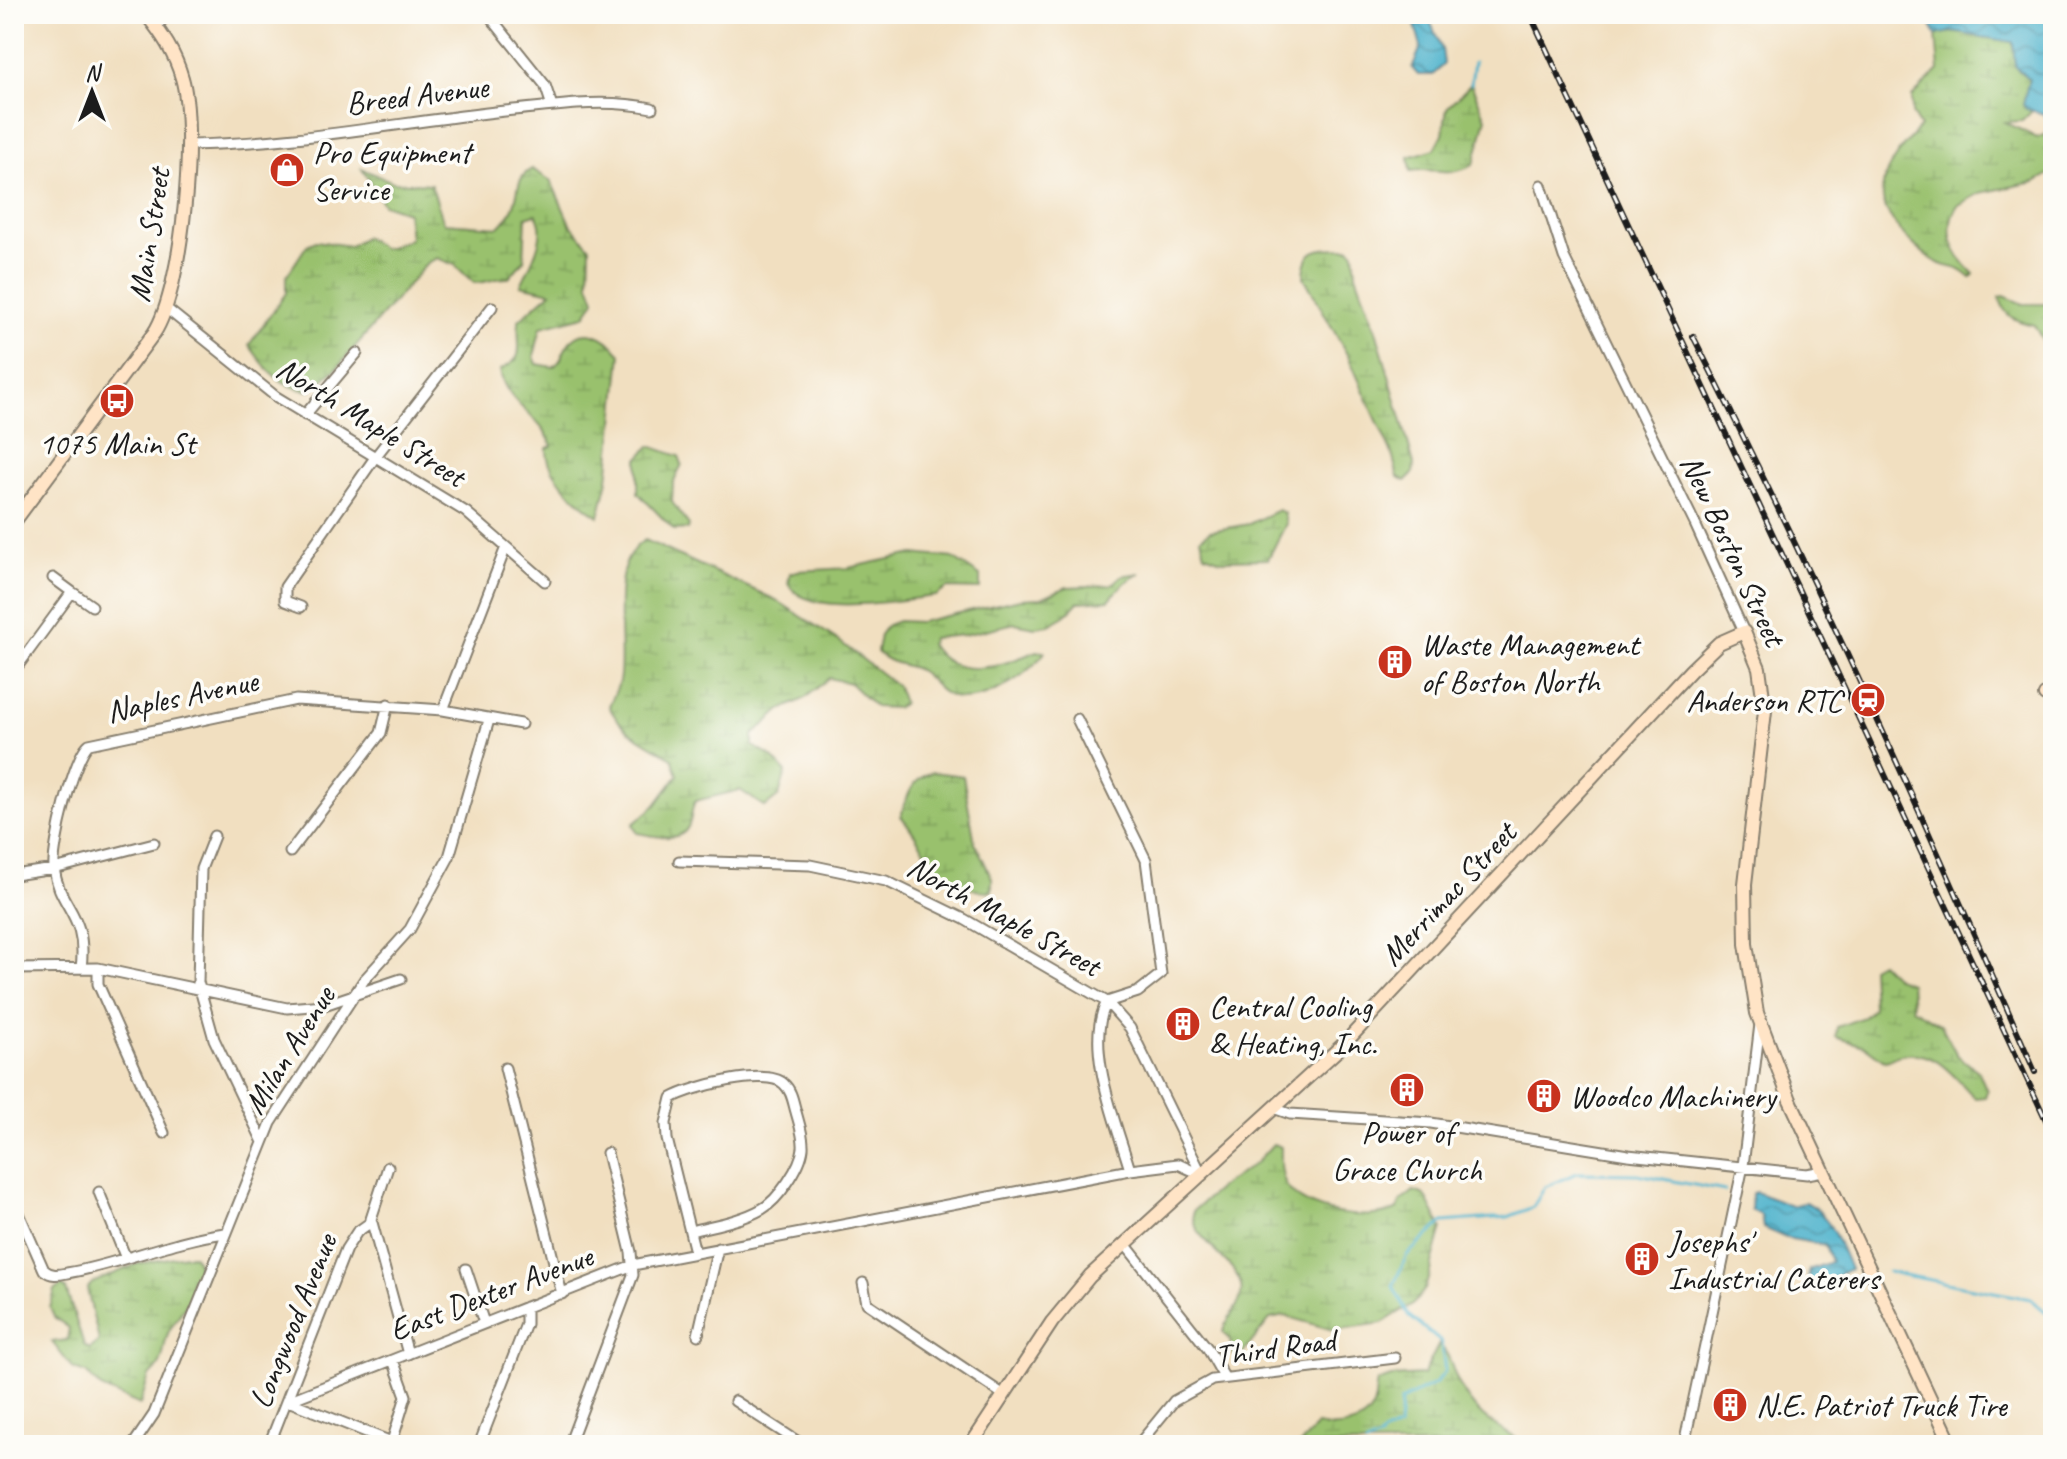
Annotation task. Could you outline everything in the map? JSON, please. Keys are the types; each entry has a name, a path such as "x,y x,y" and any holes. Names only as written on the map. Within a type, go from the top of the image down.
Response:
{"main road":[{"name":"Main Street","path":"14,522 154,333 167,309 174,278 188,145 183,81 171,49 146,14"},
{"name":"New Boston Street","path":"1744,632 1759,668 1765,698 1764,733 1745,884 1746,944 1760,1024 1823,1171 1952,1445"},
{"name":"Merrimac Street","path":"971,1445 1070,1298 1344,1044 1699,662 1719,643 1744,632"}],"street":[{"path":"155,26 170,14"},
{"path":"488,14 545,85 552,106"},
{"name":"Breed Avenue","path":"188,145 252,142 552,106 612,102 652,108"},
{"name":"New Boston Street","path":"1541,185 1564,257 1695,524 1744,632"},
{"path":"301,607 285,601 285,587 376,456 492,307"},
{"name":"North Maple Street","path":"167,309 254,380 305,415 457,506 545,581"},
{"path":"305,415 357,353"},
{"path":"443,710 506,547"},
{"path":"53,578 92,606"},
{"path":"14,671 72,592"},
{"name":"Naples Avenue","path":"54,869 77,760 89,744 285,701 388,704 521,724"},
{"path":"290,852 378,737 388,704"},
{"path":"1077,719 1146,860 1161,974 1138,992 1107,1002 1100,1015 1098,1042 1130,1170 1178,1164 1202,1175"},
{"name":"Milan Avenue","path":"133,1445 150,1421 263,1142 288,1094 353,996 406,934 445,865 461,822 489,720"},
{"path":"214,836 203,857 200,878 200,991 214,1039 263,1142"},
{"path":"14,875 54,869 154,843"},
{"name":"North Maple Street","path":"679,861 810,865 886,881 964,919 1107,1002 1130,1028 1202,1175"},
{"path":"54,869 80,926 81,968"},
{"path":"14,969 98,968 287,1008 324,1005 401,979"},
{"path":"98,968 98,982 164,1133"},
{"path":"1684,1445 1743,1166 1760,1024"},
{"path":"505,1068 562,1294"},
{"path":"691,1231 762,1209 774,1199 799,1161 803,1149 801,1133 791,1093 780,1081 755,1077 685,1090 672,1098 666,1123 667,1139 695,1252"},
{"path":"1276,1109 1288,1114 1453,1126 1613,1153 1811,1174 1823,1171"},
{"path":"569,1445 630,1284 633,1265 607,1153"},
{"path":"388,1167 373,1205 371,1222 408,1354"},
{"name":"East Dexter Avenue","path":"288,1401 633,1265 1130,1170"},
{"path":"99,1192 125,1256"},
{"path":"14,1202 49,1274 69,1273 125,1256 225,1233"},
{"name":"Longwood Avenue","path":"269,1445 346,1249 357,1232 371,1222"},
{"path":"1125,1244 1208,1349 1224,1377"},
{"path":"698,1335 718,1248"},
{"path":"466,1269 484,1323"},
{"path":"863,1283 864,1298 869,1304 1004,1395"},
{"path":"479,1445 527,1322 526,1307"},
{"name":"Third Road","path":"1138,1445 1178,1398 1224,1377 1395,1358"},
{"path":"288,1401 394,1444 406,1396 393,1360"},
{"path":"735,1401 803,1445"}],"green space":[{"path":"1952,32 2013,42 2015,67 2029,79 2023,104 2032,111 2022,121 2005,122 2037,138 2046,134 2053,125 2053,172 2035,182 1980,193 1957,206 1951,234 1956,251 1974,274 1971,278 1960,270 1938,263 1909,240 1892,219 1883,196 1885,177 1892,161 1920,127 1912,114 1912,97 1939,70 1936,35"},
{"path":"1471,84 1486,118 1474,164 1458,171 1411,171 1409,157 1435,149 1443,134 1447,108"},
{"path":"362,169 393,182 431,184 444,223 499,227 512,210 520,182 526,173 532,169 551,181 570,224 590,247 589,283 595,300 585,316 541,327 534,356 537,364 553,367 573,338 587,333 602,337 621,354 608,480 599,516 574,496 558,477 548,458 547,448 552,446 547,435 509,392 500,370 518,356 519,320 551,292 521,285 539,240 536,214 526,217 524,260 509,278 474,283 455,265 437,258 427,263 337,368 310,391 282,381 249,345 286,293 286,277 307,245 316,241 350,246 365,237 383,249 410,239 407,212 383,204"},
{"path":"1349,248 1354,252 1356,274 1376,330 1414,464 1413,474 1406,481 1398,477 1392,454 1349,358 1304,277 1308,259 1317,250"},
{"path":"2000,297 2023,304 2053,304 2053,358 2034,325 2016,320 2004,310"},
{"path":"650,446 679,456 682,464 673,484 672,502 689,525 688,529 674,530 638,493 638,459"},
{"path":"1278,510 1284,513 1286,524 1268,559 1221,560 1205,554 1201,538 1210,531 1249,524"},
{"path":"645,540 776,600 839,641 897,686 903,703 897,708 875,707 850,683 829,678 804,699 781,710 753,735 753,746 772,757 786,772 779,796 765,807 740,790 695,801 688,827 679,835 665,837 637,833 633,824 655,806 678,775 672,758 629,731 609,706 619,682 621,665 621,584 632,551"},
{"path":"913,554 953,558 980,576 980,589 947,588 936,596 879,603 835,604 799,595 788,584 790,573 797,571 848,568"},
{"path":"1140,573 1123,584 1109,600 1078,602 1065,616 1049,625 1035,627 1015,623 964,635 932,638 930,644 940,656 952,664 966,667 980,668 1037,651 1045,652 1014,681 984,695 956,698 940,690 920,671 891,661 877,652 880,635 887,625 898,621 920,622 1020,599 1041,598 1067,587 1111,585 1121,576"},
{"path":"933,772 963,776 975,843 992,878 992,891 973,889 948,879 931,861 901,816 915,783"},
{"path":"1880,962 1896,978 1910,983 1912,1008 1941,1025 1957,1055 1979,1072 1987,1091 1985,1097 1975,1098 1952,1073 1934,1060 1913,1054 1884,1061 1864,1046 1836,1037 1837,1027 1864,1017 1873,1008 1871,967"},
{"path":"1273,1144 1281,1147 1286,1185 1307,1203 1338,1213 1372,1215 1398,1209 1401,1201 1414,1191 1425,1195 1442,1228 1425,1289 1414,1303 1382,1323 1333,1330 1285,1316 1270,1319 1240,1357 1233,1354 1230,1340 1223,1332 1238,1304 1241,1285 1230,1266 1198,1231 1193,1211 1219,1188 1256,1163"},
{"path":"194,1255 198,1266 196,1286 169,1331 161,1361 149,1376 140,1405 101,1388 86,1373 73,1369 52,1342 67,1340 69,1328 54,1317 50,1308 55,1290 62,1285 66,1289 84,1345 90,1349 99,1341 87,1289 92,1283 137,1264"},
{"path":"1439,1344 1472,1405 1496,1426 1527,1445 1300,1445 1317,1425 1342,1427 1365,1417 1374,1403 1377,1382 1391,1377 1423,1375"}],"water":[{"path":"1412,14 1427,14 1442,49 1444,64 1433,75 1418,75 1412,68 1421,47"},
{"path":"1932,14 2053,14 2053,125 2044,114 2026,109 2023,104 2029,79 2015,67 2013,42 1952,32 1936,35 1931,26"},
{"path":"1752,1193 1791,1206 1806,1202 1814,1207 1833,1231 1850,1269 1816,1287 1808,1286 1809,1270 1831,1262 1825,1245 1786,1238 1763,1228 1761,1215 1751,1210"}],"waterway":[{"path":"1471,84 1474,62"},
{"path":"1366,1445 1379,1439 1383,1433 1399,1428 1401,1401 1436,1383 1445,1371 1441,1342 1409,1316 1393,1286 1407,1255 1443,1222 1508,1217 1533,1207 1545,1187 1577,1173 1638,1174 1725,1191"},
{"path":"1888,1272 2031,1299 2053,1318"}],"railway":[{"path":"1530,14 2053,1135"},
{"path":"1693,336 1869,701 2035,1072"}],"place":[{"name":"Pro Equipment Service","path":"287,170"},
{"name":"1075 Main St","path":"117,401"},
{"name":"Waste Management of Boston North","path":"1395,662"},
{"name":"Anderson RTC","path":"1868,700"},
{"name":"Central Cooling & Heating, Inc.","path":"1183,1024"},
{"name":"Power of Grace Church","path":"1407,1090"},
{"name":"Woodco Machinery","path":"1544,1096"},
{"name":"Josephs' Industrial Caterers","path":"1642,1259"},
{"name":"N.E. Patriot Truck Tire","path":"1730,1405"}]}
